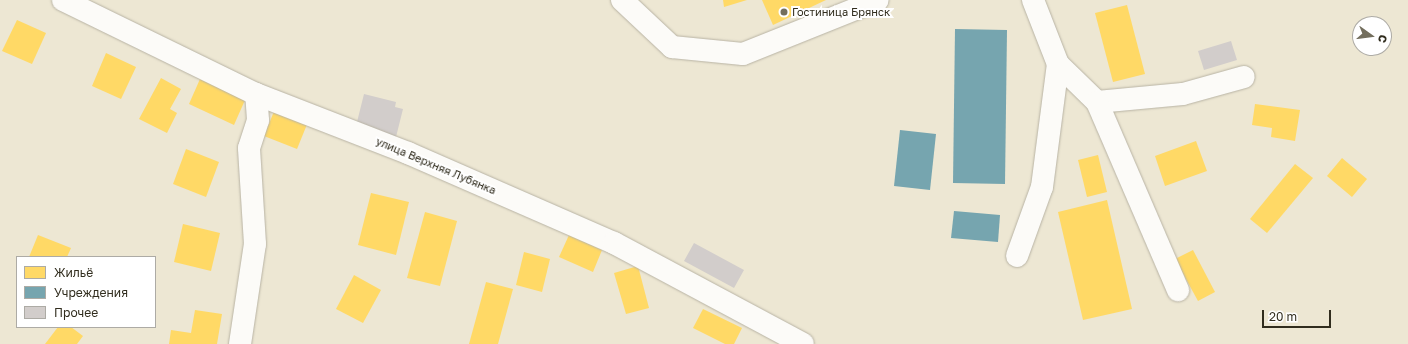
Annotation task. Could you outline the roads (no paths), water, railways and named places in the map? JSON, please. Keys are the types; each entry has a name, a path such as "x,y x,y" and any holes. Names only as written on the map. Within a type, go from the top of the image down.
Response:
{"street":[{"name":"улица Верхняя Лубянка","path":"64,0 256,94 408,153 614,243 803,344"},
{"path":"622,0 672,47 743,54 878,0"},
{"path":"1033,0 1058,64 1097,102 1178,290"},
{"path":"1016,256 1042,187 1058,64"},
{"path":"1097,102 1183,94 1244,77"},
{"path":"240,344 255,244 249,148 258,120 256,94"}],"place":[{"name":"Гостиница Брянск","path":"784,12"}]}
